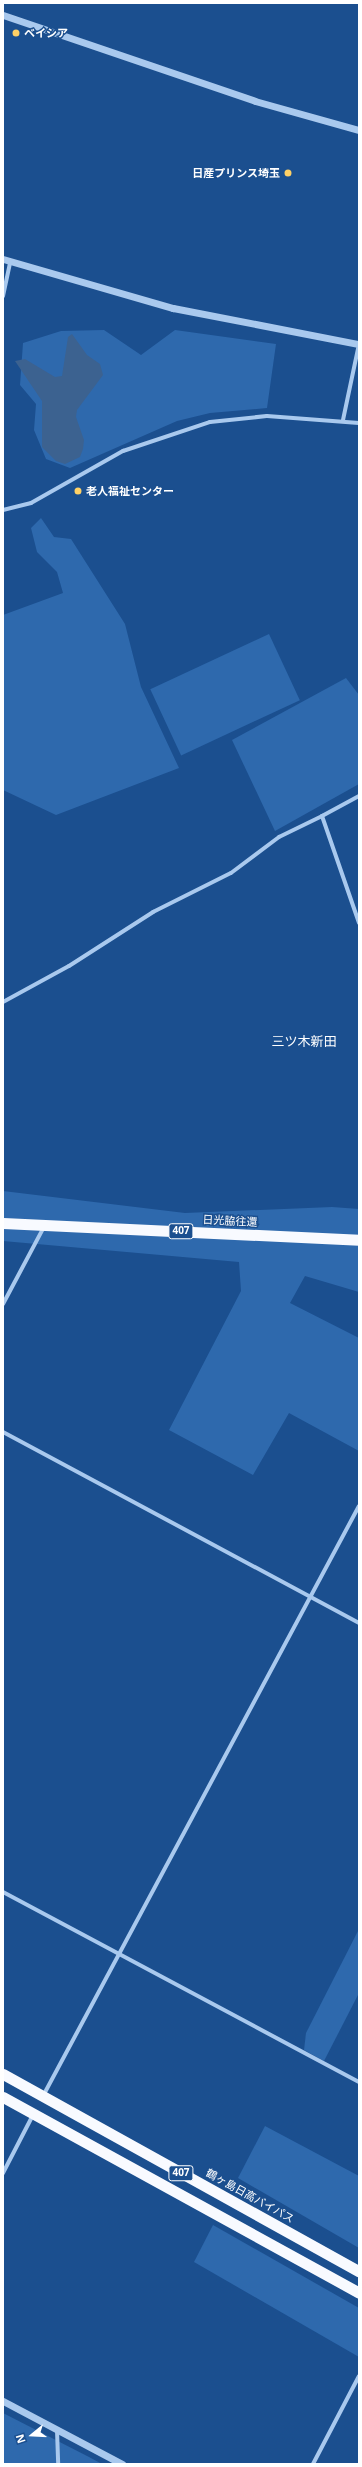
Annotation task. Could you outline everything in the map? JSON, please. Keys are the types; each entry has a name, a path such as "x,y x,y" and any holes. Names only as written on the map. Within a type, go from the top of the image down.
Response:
{"highway":[{"name":"日光脇往還","path":"3,1223 359,1240"},
{"name":"鶴ヶ島日高バイパス","path":"3,2074 359,2271"},
{"name":"407","path":"3,2097 359,2293"}],"street":[{"path":"3,15 255,101 359,130"},
{"path":"3,259 173,308 359,344 343,420"},
{"path":"3,296 10,262"},
{"path":"3,510 31,503 123,451 210,422 267,416 343,420 359,423"},
{"path":"3,1002 69,966 153,912 231,873 279,837 359,796"},
{"path":"322,816 359,923"},
{"path":"3,1304 46,1225"},
{"path":"3,1432 359,1623"},
{"path":"42,2096 359,1506"},
{"path":"3,1892 359,2082"},
{"path":"3,2173 34,2114"},
{"path":"313,2464 359,2376"},
{"path":"3,2401 122,2464"},
{"path":"57,2430 58,2464"}],"shaded area":[{"path":"104,330 141,355 175,330 276,344 267,408 210,413 177,421 70,468 46,459 34,430 36,404 20,385 23,343 61,331"},
{"path":"72,334 87,355 100,364 103,375 77,410 76,417 84,440 80,457 65,464 56,461 42,447 42,401 15,361 25,359 55,377 62,376 68,337"},
{"path":"41,518 54,537 71,539 125,624 141,687 179,768 56,815 3,790 3,615 63,593 57,572 37,552 31,528"},
{"path":"269,634 300,700 181,756 150,689"},
{"path":"346,678 359,695 359,784 275,831 232,740"},
{"path":"3,1191 185,1213 332,1207 359,1209 359,1292 305,1276 290,1303 359,1338 359,1451 289,1413 253,1475 169,1430 241,1291 239,1262 3,1241"},
{"path":"359,1929 359,1993 324,2061 304,2050 306,2033"},
{"path":"265,2126 359,2176 359,2248 238,2178"},
{"path":"213,2225 359,2308 359,2357 194,2262"},
{"path":"3,2413 89,2457 102,2464 3,2464"}],"place":[{"name":"ベイシア","path":"16,33"},
{"name":"日産プリンス埼玉","path":"288,173"},
{"name":"老人福祉センター","path":"78,491"}],"district":[{"name":"三ツ木新田","path":"304,1041"}]}
